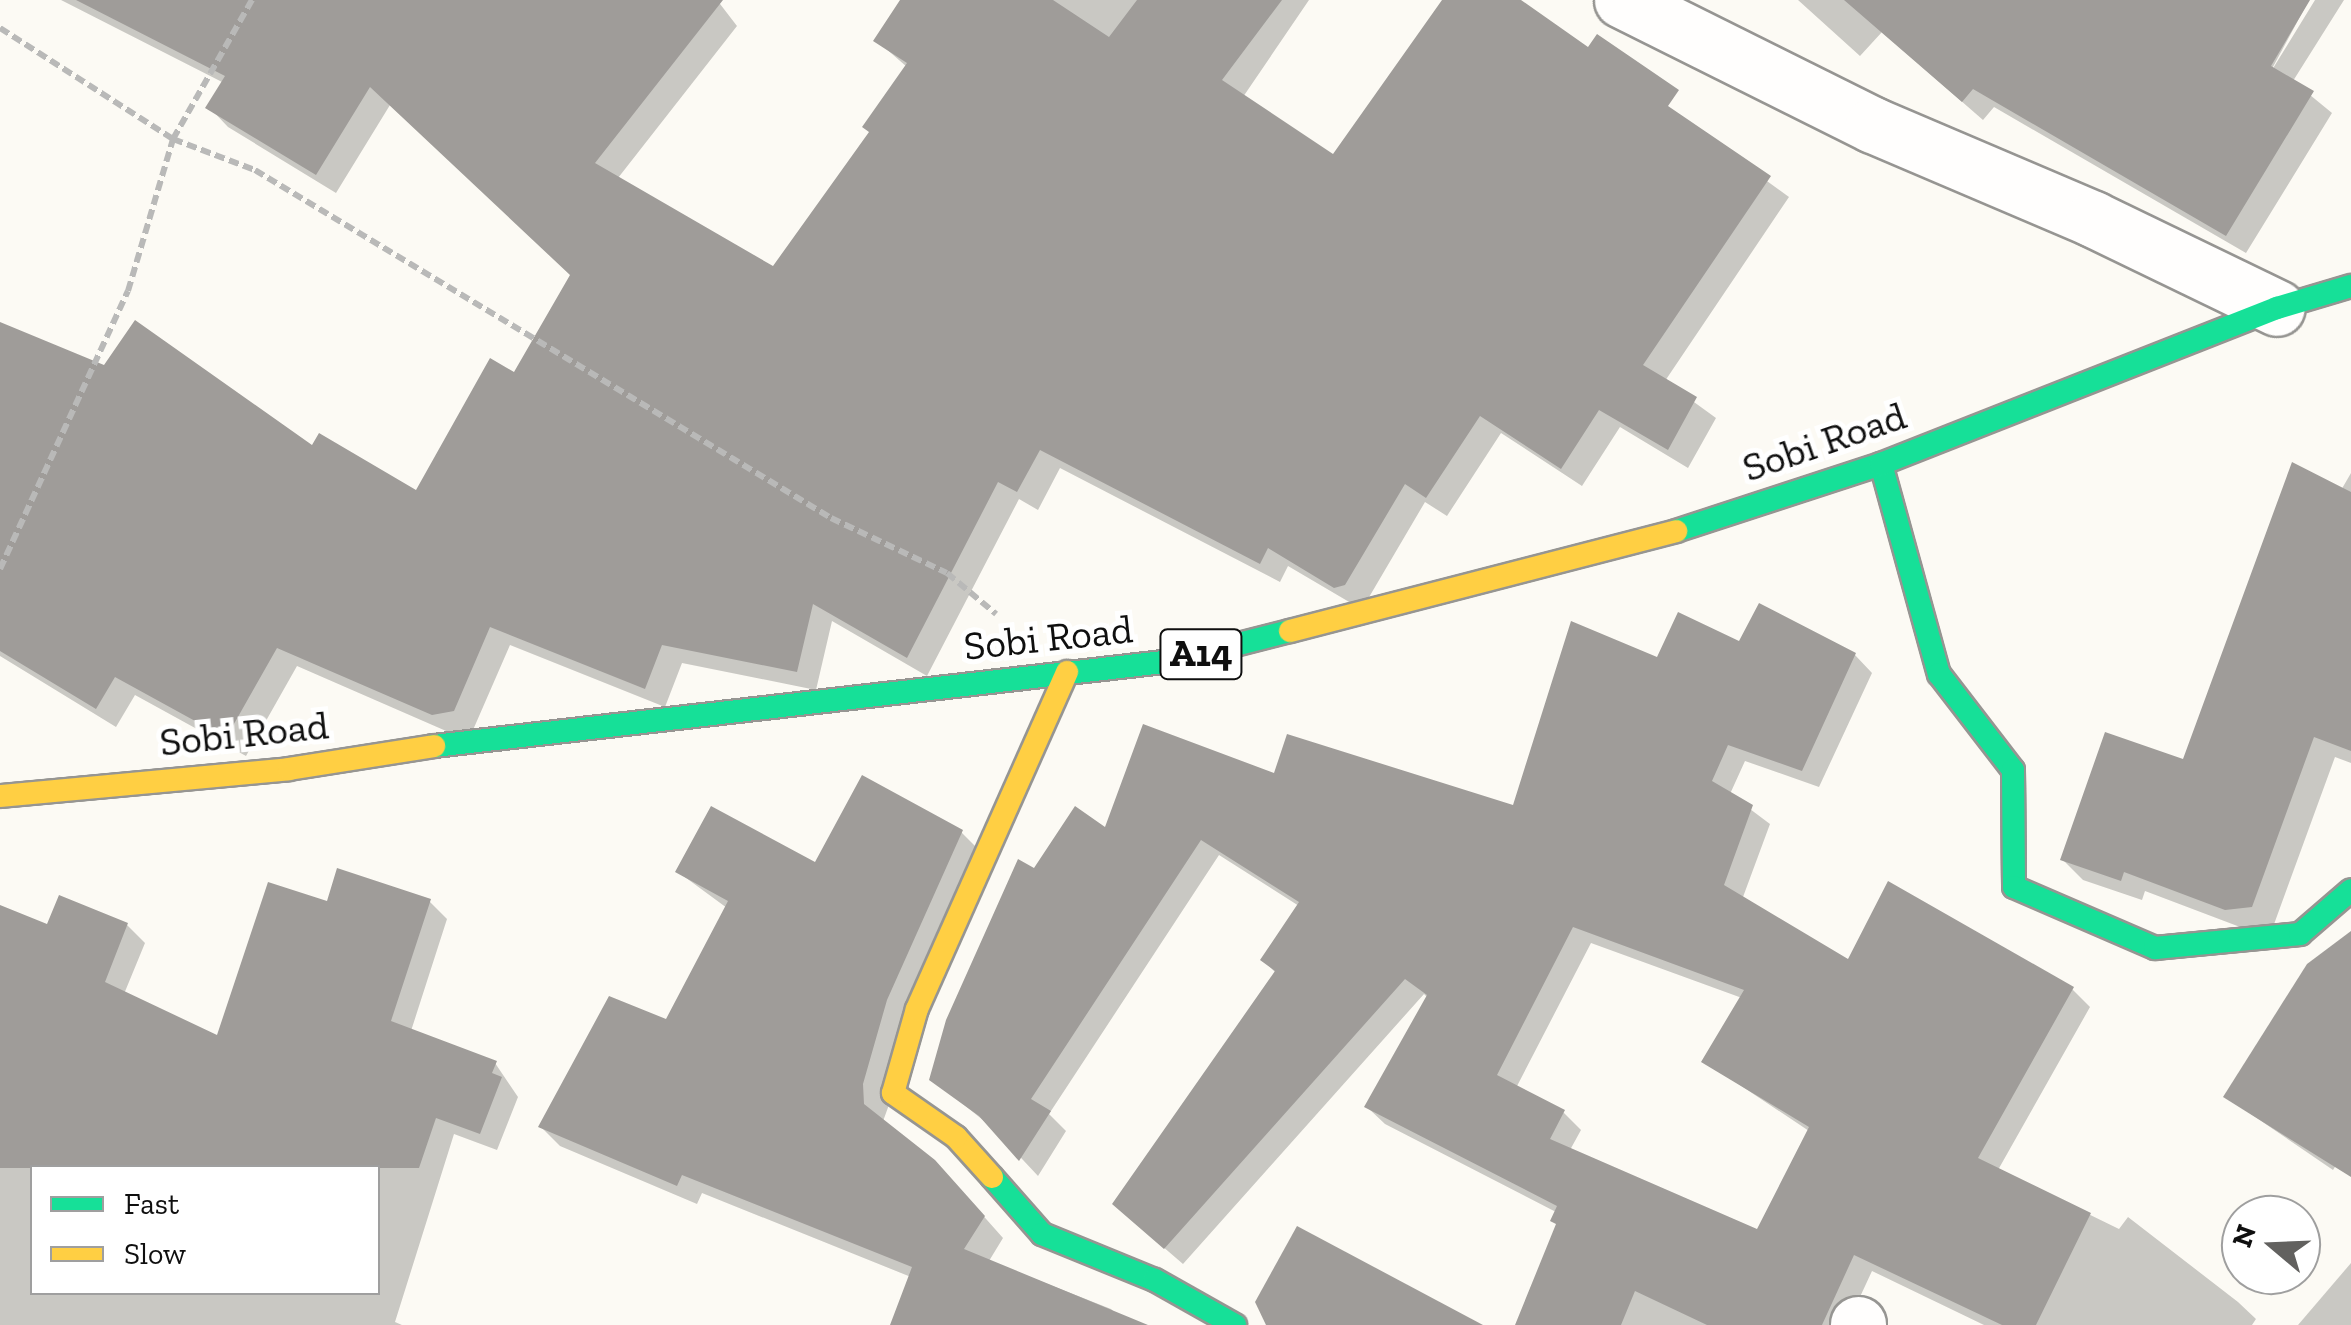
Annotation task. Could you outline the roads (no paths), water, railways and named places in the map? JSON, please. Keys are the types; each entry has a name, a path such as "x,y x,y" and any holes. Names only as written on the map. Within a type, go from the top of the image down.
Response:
{"main road":[{"name":"Sobi Road","path":"0,796 289,769 467,742 1172,661 1644,542 1881,464 2277,308 2351,286"},
{"path":"1881,464 1940,674 2013,770 2014,887 2155,948 2300,934 2351,890"},
{"path":"1067,672 917,1009 893,1094 956,1137 1042,1234 1154,1280 1235,1325"}],"street":[{"path":"1622,0 1873,126 2093,220 2277,308"}]}
